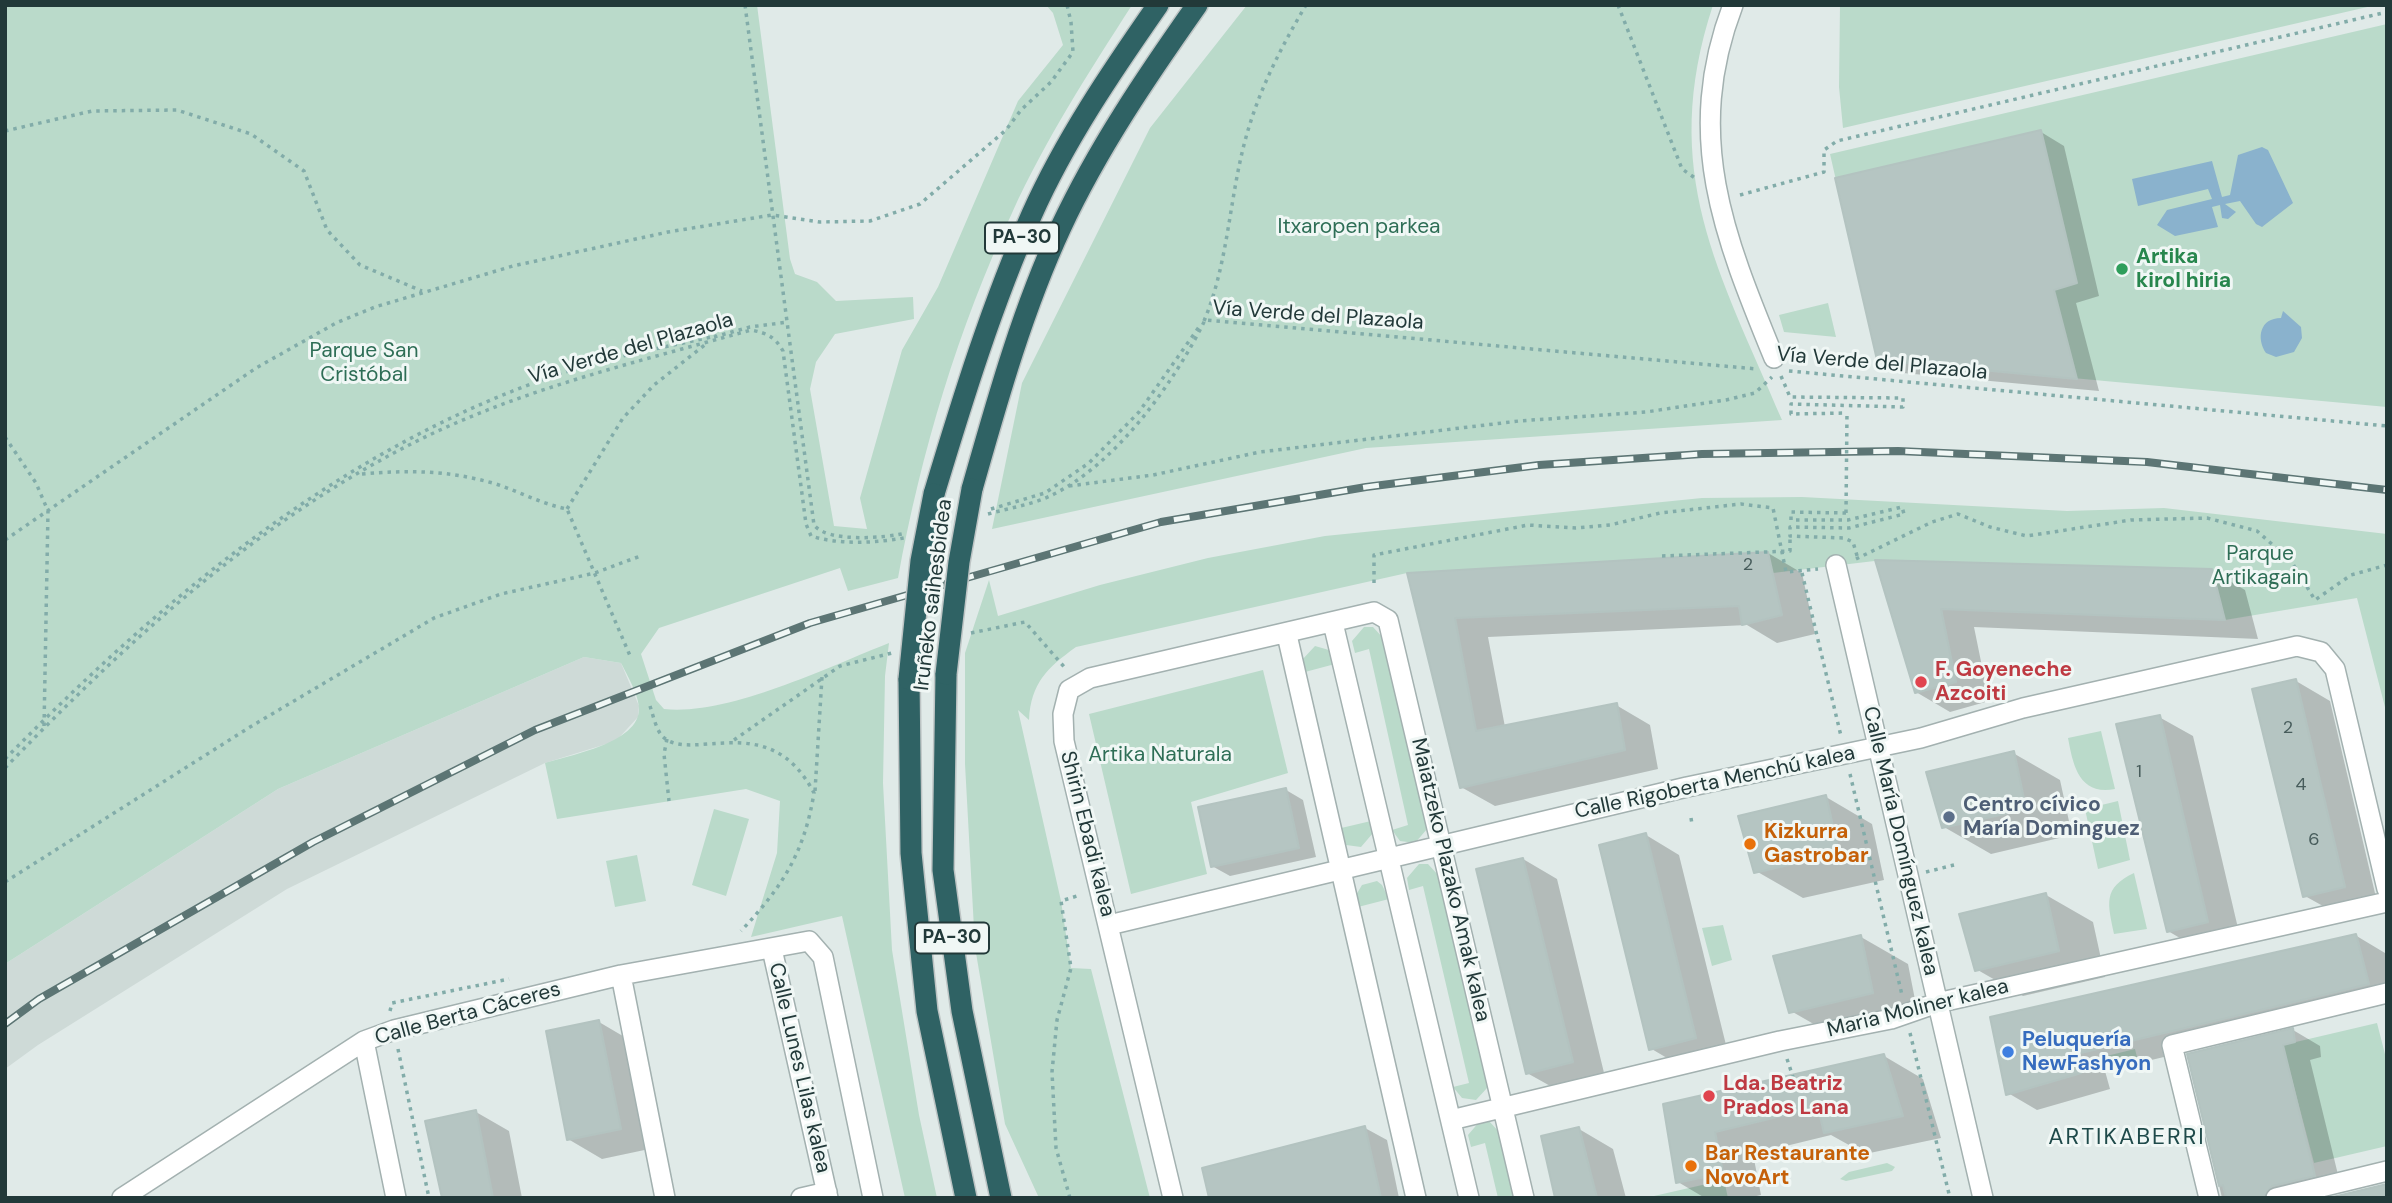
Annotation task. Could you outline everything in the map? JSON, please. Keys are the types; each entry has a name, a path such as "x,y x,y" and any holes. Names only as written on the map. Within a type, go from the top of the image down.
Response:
{"highway":[{"name":"Iruñeko saihesbidea","path":"966,1198 927,1012 911,853 909,679 921,561 934,494 978,348 1033,212 1104,82 1158,5"},
{"name":"Iruñeko saihesbidea","path":"1001,1198 962,1011 943,870 946,674 959,562 972,489 1011,354 1061,227 1131,99 1197,5"},
{"path":"993,1166 1007,1198"}],"street":[{"path":"1733,5 1723,32 1709,132 1723,225 1773,366"},
{"name":"Calle María Domínguez kalea","path":"1836,565 1983,1198"},
{"name":"Maiatzeko Plazako Amak kalea","path":"1287,635 1374,612 1388,620 1524,1198"},
{"path":"1333,623 1469,1198"},
{"path":"1287,635 1416,1198"},
{"name":"Shirin Ebadi kalea","path":"1173,1198 1064,741 1063,714 1069,690 1090,678 1287,635"},
{"name":"Calle Rigoberta Menchú kalea","path":"1109,925 1687,787 1846,755 2023,708 2297,646 2320,652 2335,670 2387,889"},
{"name":"Maria Moliner kalea","path":"1451,1120 1780,1041 1906,1015 1937,1003 2387,902"},
{"name":"Calle Lunes Lilas kalea","path":"827,1195 772,949 809,941 823,957 873,1198"},
{"name":"Calle Berta Cáceres","path":"122,1198 142,1191 364,1041 394,1030 621,975 741,952 772,949"},
{"path":"621,975 665,1198"},
{"path":"2209,1198 2172,1045 2387,993"},
{"path":"364,1041 396,1198"},
{"path":"2276,1198 2387,1171"},
{"path":"801,1198 827,1195"}],"path":[{"path":"746,5 772,215"},
{"path":"5,540 256,368 339,322 423,292 589,247 772,215 820,222 870,221 920,204 1006,130 1021,110 1051,82 1073,52 1067,5"},
{"path":"1205,320 1221,276 1231,210 1249,127 1280,49 1306,5"},
{"path":"1618,5 1682,169 1699,182"},
{"path":"1718,201 1824,172 1824,150 1837,141 2387,12"},
{"path":"5,131 92,111 177,110 251,134 304,171 327,230 360,265 423,292"},
{"name":"Vía Verde del Plazaola","path":"978,517 1037,502 1066,487 1138,423 1167,387 1205,320 1773,366 2387,426"},
{"path":"5,759 149,619 209,569 349,473 411,439 512,392 582,367 750,327 788,322"},
{"name":"Vía Verde del Plazaola","path":"5,768 131,642 226,562 289,517 357,474 415,442 522,397 595,372 751,330 765,332 777,341 783,351 806,524 811,536 823,540 881,542 918,534"},
{"path":"567,509 623,418 654,385 716,336"},
{"path":"1066,487 1153,475 1260,452 1519,421 1646,412 1726,400 1755,393 1773,366 1790,397 1903,398 1903,407 1791,404 1791,414 1847,413 1846,513 1791,512 1791,520 1849,520 1902,507 1904,514 1849,528 1790,527 1790,551 1662,556"},
{"path":"5,437 36,483 48,510 44,728"},
{"path":"349,473 449,472 499,485 548,506 567,509"},
{"path":"1374,583 1374,555 1426,543 1528,525 1587,527 1660,513 1741,504 1773,508 1786,572 1802,573 1858,559 1932,522 1958,514 1990,527 2027,536 2132,520 2207,518 2257,531 2291,561 2315,600 2351,575 2387,565"},
{"path":"567,509 631,658"},
{"path":"1790,536 1844,538 1853,542 1858,559"},
{"path":"5,882 250,727 434,618 501,594 595,573 643,555"},
{"name":"Calle María Domínguez kalea","path":"1802,573 1950,1198"},
{"path":"741,952 741,931 777,891 791,869 808,828 820,753 822,676"},
{"path":"650,706 661,735 675,744 734,740 771,749 800,770 814,793"},
{"path":"667,739 664,754 669,801"},
{"path":"1692,818 1692,824"},
{"path":"1908,877 1954,865"},
{"path":"1070,1198 1056,1148 1052,1072 1057,1020 1071,968 1060,901 1077,896"},
{"path":"394,1030 429,1198"}],"shaded area":[{"path":"584,657 621,663 639,706 638,717 616,741 545,763 287,889 38,1045 5,1069 5,964 278,789"}],"green space":[{"name":"Parque San Cristóbal","path":"5,5 757,5 790,259 795,274 817,282 836,301 913,297 914,319 835,334 816,362 810,389 834,526 867,529 860,498 902,350 938,287 1018,101 1063,45 1053,13 1046,5 1132,5 1053,133 1025,186 975,301 958,346 930,438 898,578 848,591 840,568 659,628 641,654 656,700 664,709 690,709 718,705 778,688 889,643 885,676 883,783 892,950 919,1115 937,1198 905,1198 842,916 751,937 777,853 780,801 746,789 557,819 545,763 601,746 628,731 636,721 639,709 637,698 621,663 584,657 278,789 5,964"},
{"name":"Itxaropen parkea","path":"1247,5 1713,5 1698,65 1692,119 1694,170 1703,219 1718,267 1782,420 1366,448 992,529 1022,383 1150,128"},
{"path":"1840,5 2376,5 1843,128 1839,87"},
{"name":"Artika kirol hiria","path":"2387,24 2387,407 1877,360 1830,154"},
{"path":"1828,303 1836,337 1784,332 1779,315"},
{"name":"Parque Artikagain","path":"1802,497 2067,511 2164,508 2387,534 2387,715 2357,598 2225,620 2211,569 1883,560 1773,573 1768,552 1407,573 1076,647 1042,678 1033,696 1029,720 1018,710 1061,901 1071,968 1091,969 1150,1198 1039,1198 1005,1124 975,947 965,764 965,653 989,580 998,616 1100,585 1208,558 1325,536 1702,498"},
{"path":"1364,627 1373,627 1384,639 1426,821 1427,829 1415,843 1400,841 1392,830 1408,825 1369,649 1355,653 1352,641"},
{"path":"1315,646 1329,650 1335,664 1305,672 1302,660"},
{"name":"Artika Naturala","path":"1263,670 1288,773 1191,802 1207,874 1131,894 1089,714"},
{"path":"2101,731 2115,789 2093,788 2086,783 2072,758 2068,738"},
{"path":"2118,801 2130,860 2098,869 2085,809"},
{"path":"714,809 749,819 726,896 692,885"},
{"path":"1371,821 1373,833 1361,847 1346,845 1337,829"},
{"path":"637,855 646,901 615,907 606,861"},
{"path":"1419,864 1428,864 1439,876 1488,1087 1476,1100 1462,1098 1453,1087 1469,1083 1423,886 1409,890 1407,878"},
{"path":"2134,873 2147,929 2114,934 2109,905 2112,891"},
{"path":"1377,881 1389,899 1358,907 1356,895 1362,885"},
{"path":"1723,925 1732,960 1712,966 1702,928"},
{"path":"2377,1023 2387,1062 2387,1146 2314,1163 2283,1045"},
{"path":"2135,1049 2138,1061 2098,1070 2094,1059"},
{"path":"1480,1121 1489,1121 1500,1133 1515,1198 1498,1198 1485,1143 1471,1147 1468,1135"},
{"path":"1887,1163 1895,1167 1892,1171 1846,1181 1840,1179 1849,1172"},
{"path":"1724,1180 1728,1198 1654,1196"}],"water":[{"path":"2262,147 2268,150 2293,203 2262,227 2256,224 2240,201 2225,204 2236,212 2228,219 2222,218 2220,205 2212,207 2218,227 2175,236 2157,225 2167,210 2212,199 2208,189 2138,206 2132,179 2212,161 2222,197 2230,195 2238,155"},
{"path":"2283,311 2301,327 2302,338 2294,352 2276,357 2266,353 2261,335 2264,325 2268,321 2281,318"}],"building":[{"path":"2041,130 2077,283 2054,290 2077,379 1877,360 1835,178"},
{"path":"1768,552 1782,615 1742,625 1739,606 1455,618 1476,731 1617,703 1625,750 1460,788 1407,573"},
{"path":"1875,560 2212,569 2225,620 1941,609 1956,682 1915,693"},
{"path":"2296,679 2345,887 2303,897 2252,689"},
{"path":"2160,715 2208,922 2167,932 2116,724"},
{"path":"2014,751 2026,809 1942,828 1926,772"},
{"path":"1286,788 1299,848 1211,867 1198,807"},
{"path":"1826,795 1839,853 1754,873 1738,816"},
{"path":"1646,833 1696,1038 1649,1050 1599,845"},
{"path":"1523,858 1573,1062 1526,1074 1476,869"},
{"path":"2046,893 2059,951 1975,971 1959,914"},
{"path":"2356,934 2369,984 2076,1054 2081,1073 2006,1095 1990,1017"},
{"path":"1861,935 1873,993 1789,1013 1773,956"},
{"path":"599,1020 621,1129 567,1140 546,1031"},
{"path":"2293,1028 2295,1042 2283,1045 2315,1176 2272,1186 2264,1198 2226,1198 2223,1185 2219,1186 2187,1054"},
{"path":"1884,1054 1903,1116 1824,1133 1818,1107 1715,1132 1723,1173 1676,1183 1663,1104"},
{"path":"476,1110 493,1198 442,1198 425,1121"},
{"path":"1365,1126 1381,1198 1209,1198 1202,1168"},
{"path":"1579,1127 1597,1198 1555,1198 1541,1136"},
{"path":"2387,1184 2387,1198 2329,1198"}],"railway":[{"path":"5,1024 39,999 313,842 535,730 810,623 1161,522 1366,487 1539,465 1702,454 1898,451 2147,462 2387,490"}],"place":[{"name":"Artika kirol hiria","path":"2122,269"},
{"name":"F. Goyeneche Azcoiti","path":"1921,682"},
{"name":"Centro cívico María Dominguez","path":"1949,817"},
{"name":"Kizkurra Gastrobar","path":"1750,844"},
{"name":"Peluquería NewFashyon","path":"2008,1052"},
{"name":"Lda. Beatriz Prados Lana","path":"1709,1096"},
{"name":"Bar Restaurante NovoArt","path":"1691,1166"}],"district":[{"name":"ARTIKABERRI","path":"2127,1138"}]}
